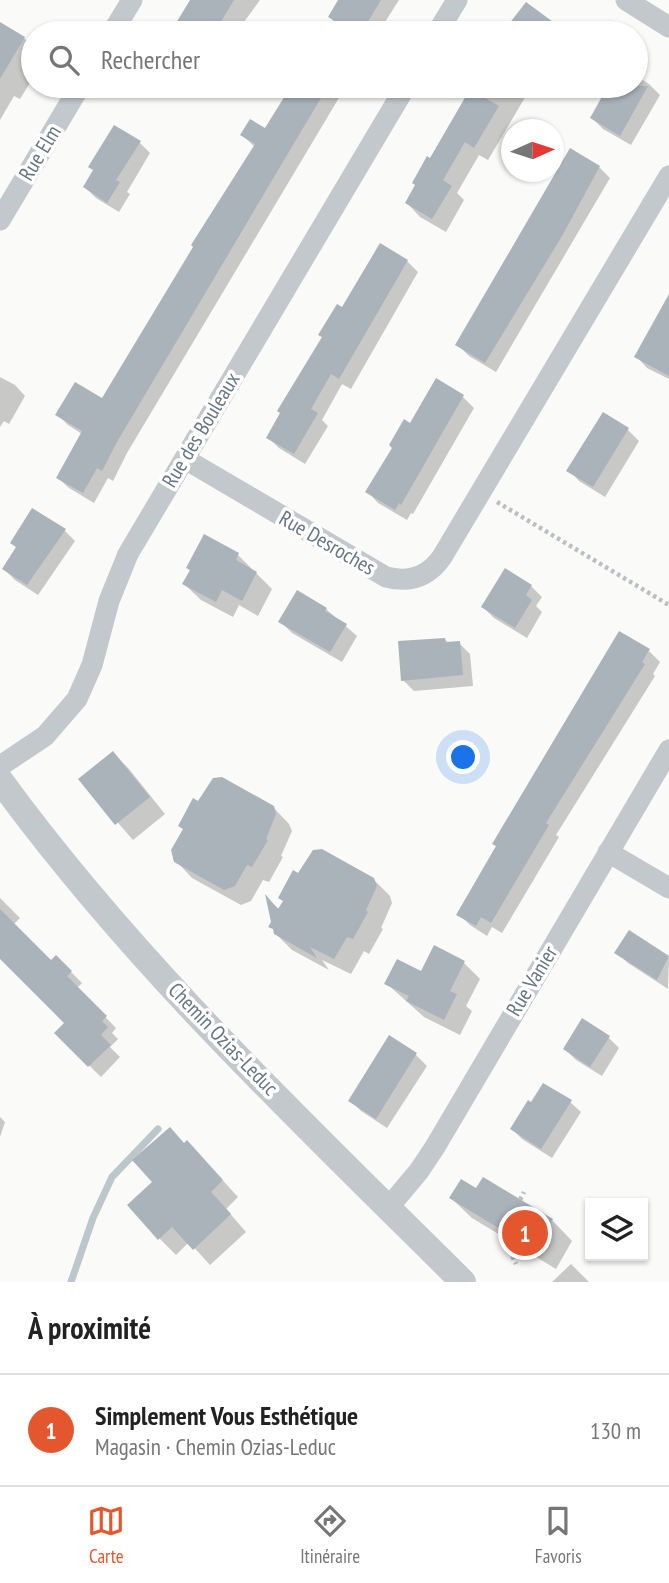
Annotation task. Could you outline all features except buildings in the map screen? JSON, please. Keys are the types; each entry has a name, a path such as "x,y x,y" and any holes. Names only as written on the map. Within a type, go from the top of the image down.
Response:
{"street":[{"path":"119,21 132,0"},
{"path":"444,21 457,0"},
{"path":"626,0 669,27"},
{"name":"Rue Elm","path":"0,220 73,98"},
{"name":"Rue des Bouleaux","path":"0,766 45,736 77,699 92,665 120,569 399,98"},
{"name":"Rue Desroches","path":"185,459 379,573 394,579 410,579 432,570 481,493 669,176"},
{"name":"Rue Vanier","path":"388,1208 435,1147 669,750"},
{"name":"Chemin Ozias-Leduc","path":"0,780 63,863 141,953 463,1282"},
{"path":"608,852 669,888"}],"path":[{"path":"481,493 669,605"},
{"path":"520,1199 524,1192"},
{"path":"503,1231 516,1264"}],"waterway":[{"path":"71,1282 93,1218 112,1177 158,1129"}],"place":[{"name":"Simplement Vous Esthétique","path":"525,1233"}]}
